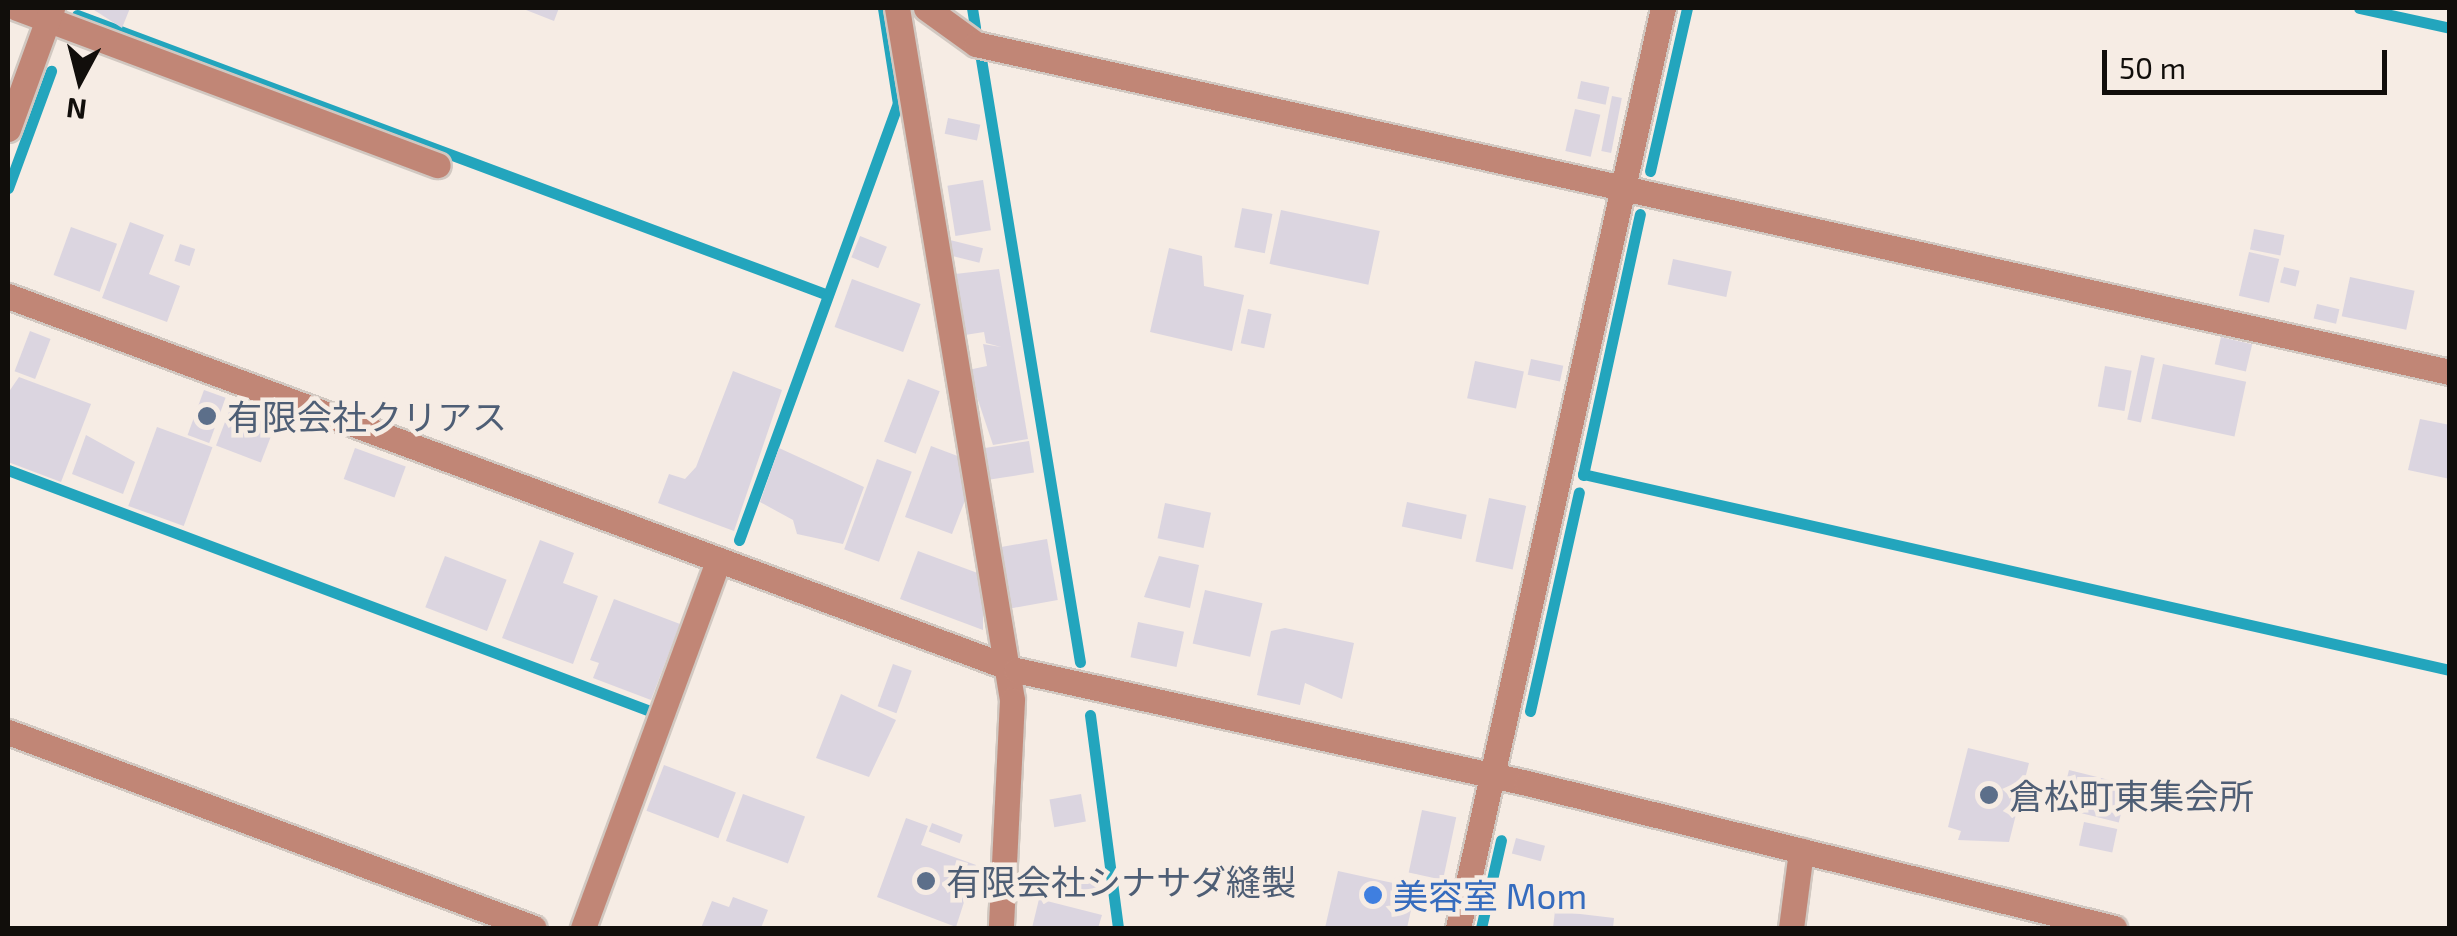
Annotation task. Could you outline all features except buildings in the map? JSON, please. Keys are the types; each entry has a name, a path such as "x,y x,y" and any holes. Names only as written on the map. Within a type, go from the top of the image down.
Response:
{"street":[{"path":"18,8 50,13 438,165"},
{"path":"897,8 1006,667 1001,928"},
{"path":"926,8 976,44 2450,372"},
{"path":"1458,928 1663,8"},
{"path":"8,128 50,13"},
{"path":"8,296 1006,667 1492,775 2114,928"},
{"path":"583,928 718,562"},
{"path":"8,732 534,928"},
{"path":"1791,928 1801,851"}],"waterway":[{"path":"739,540 898,104 883,8"},
{"path":"972,8 975,28"},
{"path":"1650,171 1687,8"},
{"path":"2359,8 2450,28"},
{"path":"77,15 828,295"},
{"path":"981,59 1080,662"},
{"path":"8,188 51,71"},
{"path":"1583,475 1640,214"},
{"path":"8,470 653,712"},
{"path":"1583,474 2450,670"},
{"path":"1530,711 1579,492"},
{"path":"1090,715 1118,928"},
{"path":"1481,928 1501,840"}],"place":[{"name":"有限会社クリアス","path":"207,416"},
{"name":"倉松町東集会所","path":"1989,795"},
{"name":"有限会社シナサダ縫製","path":"926,881"},
{"name":"美容室 Mom","path":"1373,895"}]}
